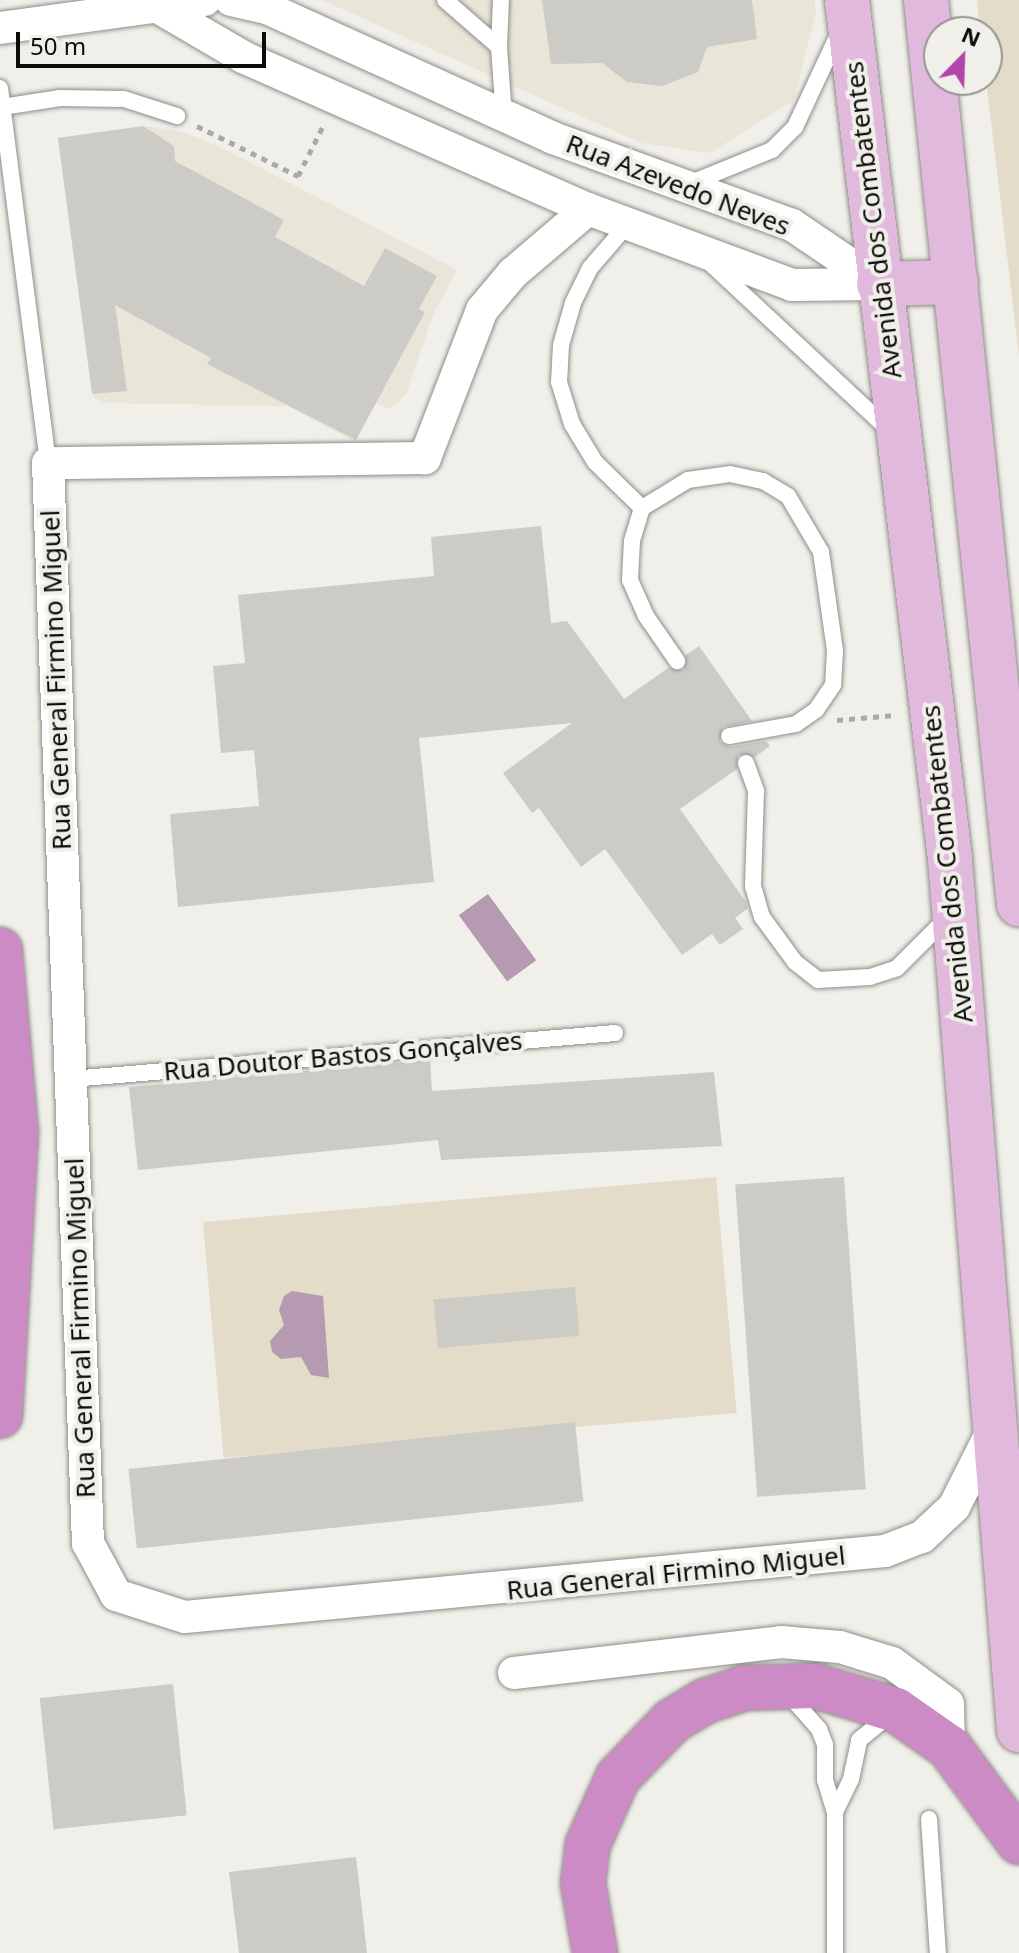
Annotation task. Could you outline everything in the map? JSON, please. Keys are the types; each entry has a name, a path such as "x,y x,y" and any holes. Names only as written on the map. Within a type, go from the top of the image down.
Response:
{"highway":[{"path":"0,950 16,1132 0,1416"},
{"path":"595,1953 586,1921 585,1870 599,1810 618,1777 644,1745 705,1701 778,1684 851,1692 896,1710 949,1747 1019,1842"}],"main road":[{"path":"926,0 1019,904"},
{"name":"Avenida dos Combatentes","path":"847,6 954,910 1019,1730"},
{"path":"879,284 956,282"}],"street":[{"path":"0,28 161,9 205,0"},
{"name":"Rua Azevedo Neves","path":"231,0 269,9 504,116 681,187 792,225 879,284"},
{"name":"Rua Azevedo Neves","path":"161,9 243,57 588,209 792,285 879,284"},
{"path":"48,463 425,458 482,310 513,273 588,209"},
{"name":"Rua General Firmino Miguel","path":"48,463 88,1543 116,1595 185,1617 885,1551 922,1537 954,1507 995,1426"},
{"path":"514,1673 781,1642 840,1647 892,1663 948,1704 949,1747"}],"lane":[{"path":"445,0 499,47"},
{"path":"501,0 499,47 504,116"},
{"path":"681,187 772,150 795,127 847,6"},
{"name":"Rua General Firmino Miguel","path":"0,88 48,463"},
{"path":"2,107 60,98 124,99 177,116"},
{"path":"628,224 590,268 573,303 561,345 559,382 572,424 595,462 642,508"},
{"path":"696,249 897,437"},
{"path":"677,661 646,616 630,580 632,541 642,508 688,480 730,474 763,481 788,496 805,518 821,552 835,661 833,685 816,710 796,724 729,736"},
{"path":"746,763 756,791 753,886 762,917 795,962 818,980 870,977 897,968 954,910"},
{"name":"Rua Doutor Bastos Gonçalves","path":"71,1079 615,1033"},
{"path":"778,1684 819,1729 835,1812 835,1953"},
{"path":"835,1812 851,1779 859,1740 896,1710"},
{"path":"929,1819 938,1953"}],"path":[{"path":"177,116 298,176 337,98"},
{"path":"796,724 931,712"}],"shaded area":[{"path":"322,0 814,0 816,14 794,100 710,153 641,143"},
{"path":"977,0 1019,0 1019,355 988,96 1003,96 1003,16 978,16"},
{"path":"143,126 180,131 224,149 457,270 433,315 406,395 389,409 376,403 355,442 287,406 106,403 94,398 58,138"},
{"path":"488,894 536,960 507,981 459,915"},
{"path":"716,1177 737,1413 224,1458 203,1222"},
{"path":"292,1291 323,1296 329,1378 311,1375 301,1357 281,1359 272,1352 270,1341 284,1325 279,1310 284,1296"}],"building":[{"path":"542,0 752,0 757,39 707,47 698,72 662,86 627,82 602,63 551,64"},
{"path":"143,126 174,146 175,161 284,220 275,237 364,286 385,248 437,276 419,309 425,312 356,440 207,364 211,358 115,305 127,391 92,394 58,138"},
{"path":"541,526 551,623 567,621 624,699 668,668 684,670 686,655 699,646 752,721 723,727 720,742 730,747 766,741 770,746 755,757 738,755 737,769 680,809 746,902 748,908 735,918 743,929 720,945 712,934 682,955 605,849 581,867 539,808 532,813 503,773 572,723 419,738 434,882 178,907 170,814 259,806 254,750 221,753 213,666 245,663 238,595 434,576 431,537"},
{"path":"430,1060 432,1091 714,1072 722,1146 441,1160 438,1140 138,1170 129,1087"},
{"path":"844,1177 866,1489 757,1497 735,1185"},
{"path":"575,1287 579,1336 438,1348 434,1299"},
{"path":"575,1422 583,1502 137,1548 128,1469"},
{"path":"173,1684 187,1815 54,1829 40,1698"},
{"path":"356,1857 367,1953 239,1953 229,1872"}]}
